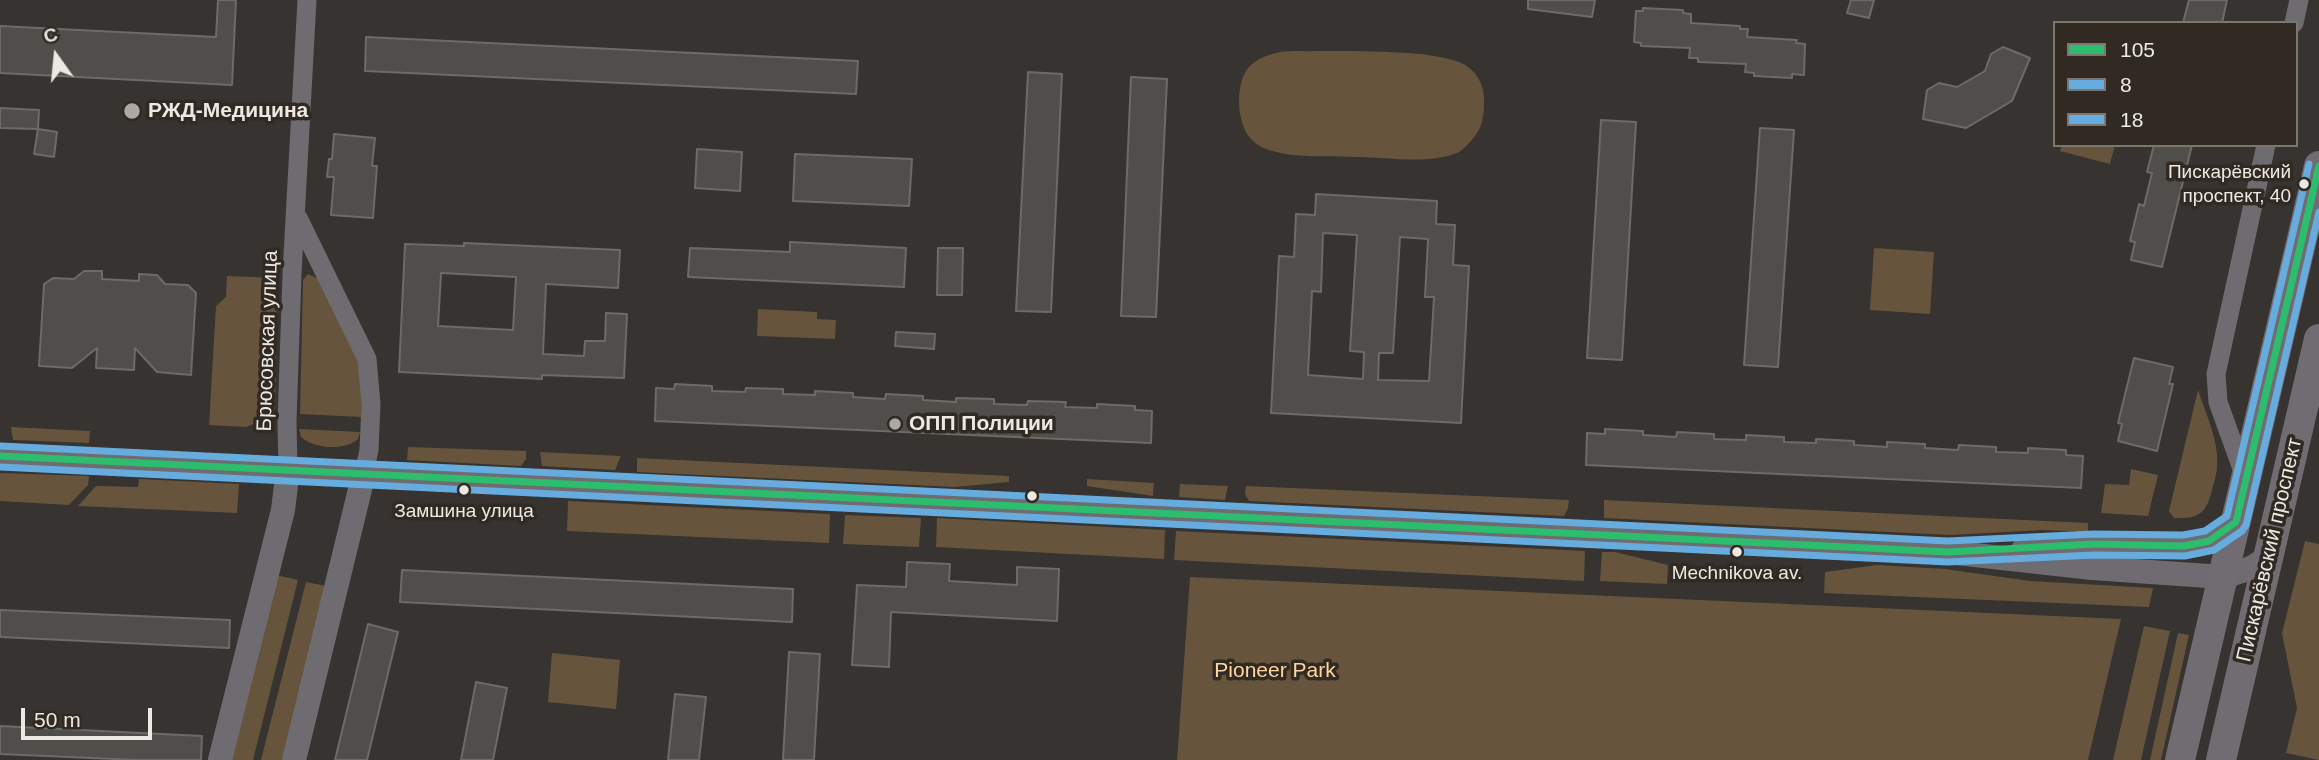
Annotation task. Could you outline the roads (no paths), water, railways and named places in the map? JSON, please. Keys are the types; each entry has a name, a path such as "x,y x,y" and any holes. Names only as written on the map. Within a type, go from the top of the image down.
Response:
{"main road":[{"name":"Пискарёвский проспект","path":"2180,760 2319,166"},
{"name":"Пискарёвский проспект","path":"2221,760 2319,339"}],"street":[{"name":"Брюсовская улица","path":"288,469 292,274 307,0"},
{"path":"2294,21 2299,0"},
{"path":"2246,480 2218,401 2216,374 2266,147"},
{"name":"Брюсовская улица","path":"296,214 367,359 371,404 369,450 364,473"},
{"path":"0,456 1948,551 2092,568 2223,577 2251,568 2268,557"},
{"path":"220,760 283,510 288,469"},
{"path":"293,760 364,473"},
{"path":"1948,551 2094,544 2167,547 2197,545 2217,537 2236,522"}],"place":[{"name":"РЖД-Медицина","path":"132,111"},
{"name":"Пискарёвский проспект, 40","path":"2304,184"},
{"name":"ОПП Полиции","path":"895,424"},
{"name":"Замшина улица","path":"464,490"},
{"name":"Mechnikova av.","path":"1737,552"}],"park label":[{"name":"Pioneer Park","path":"1275,671"}]}
